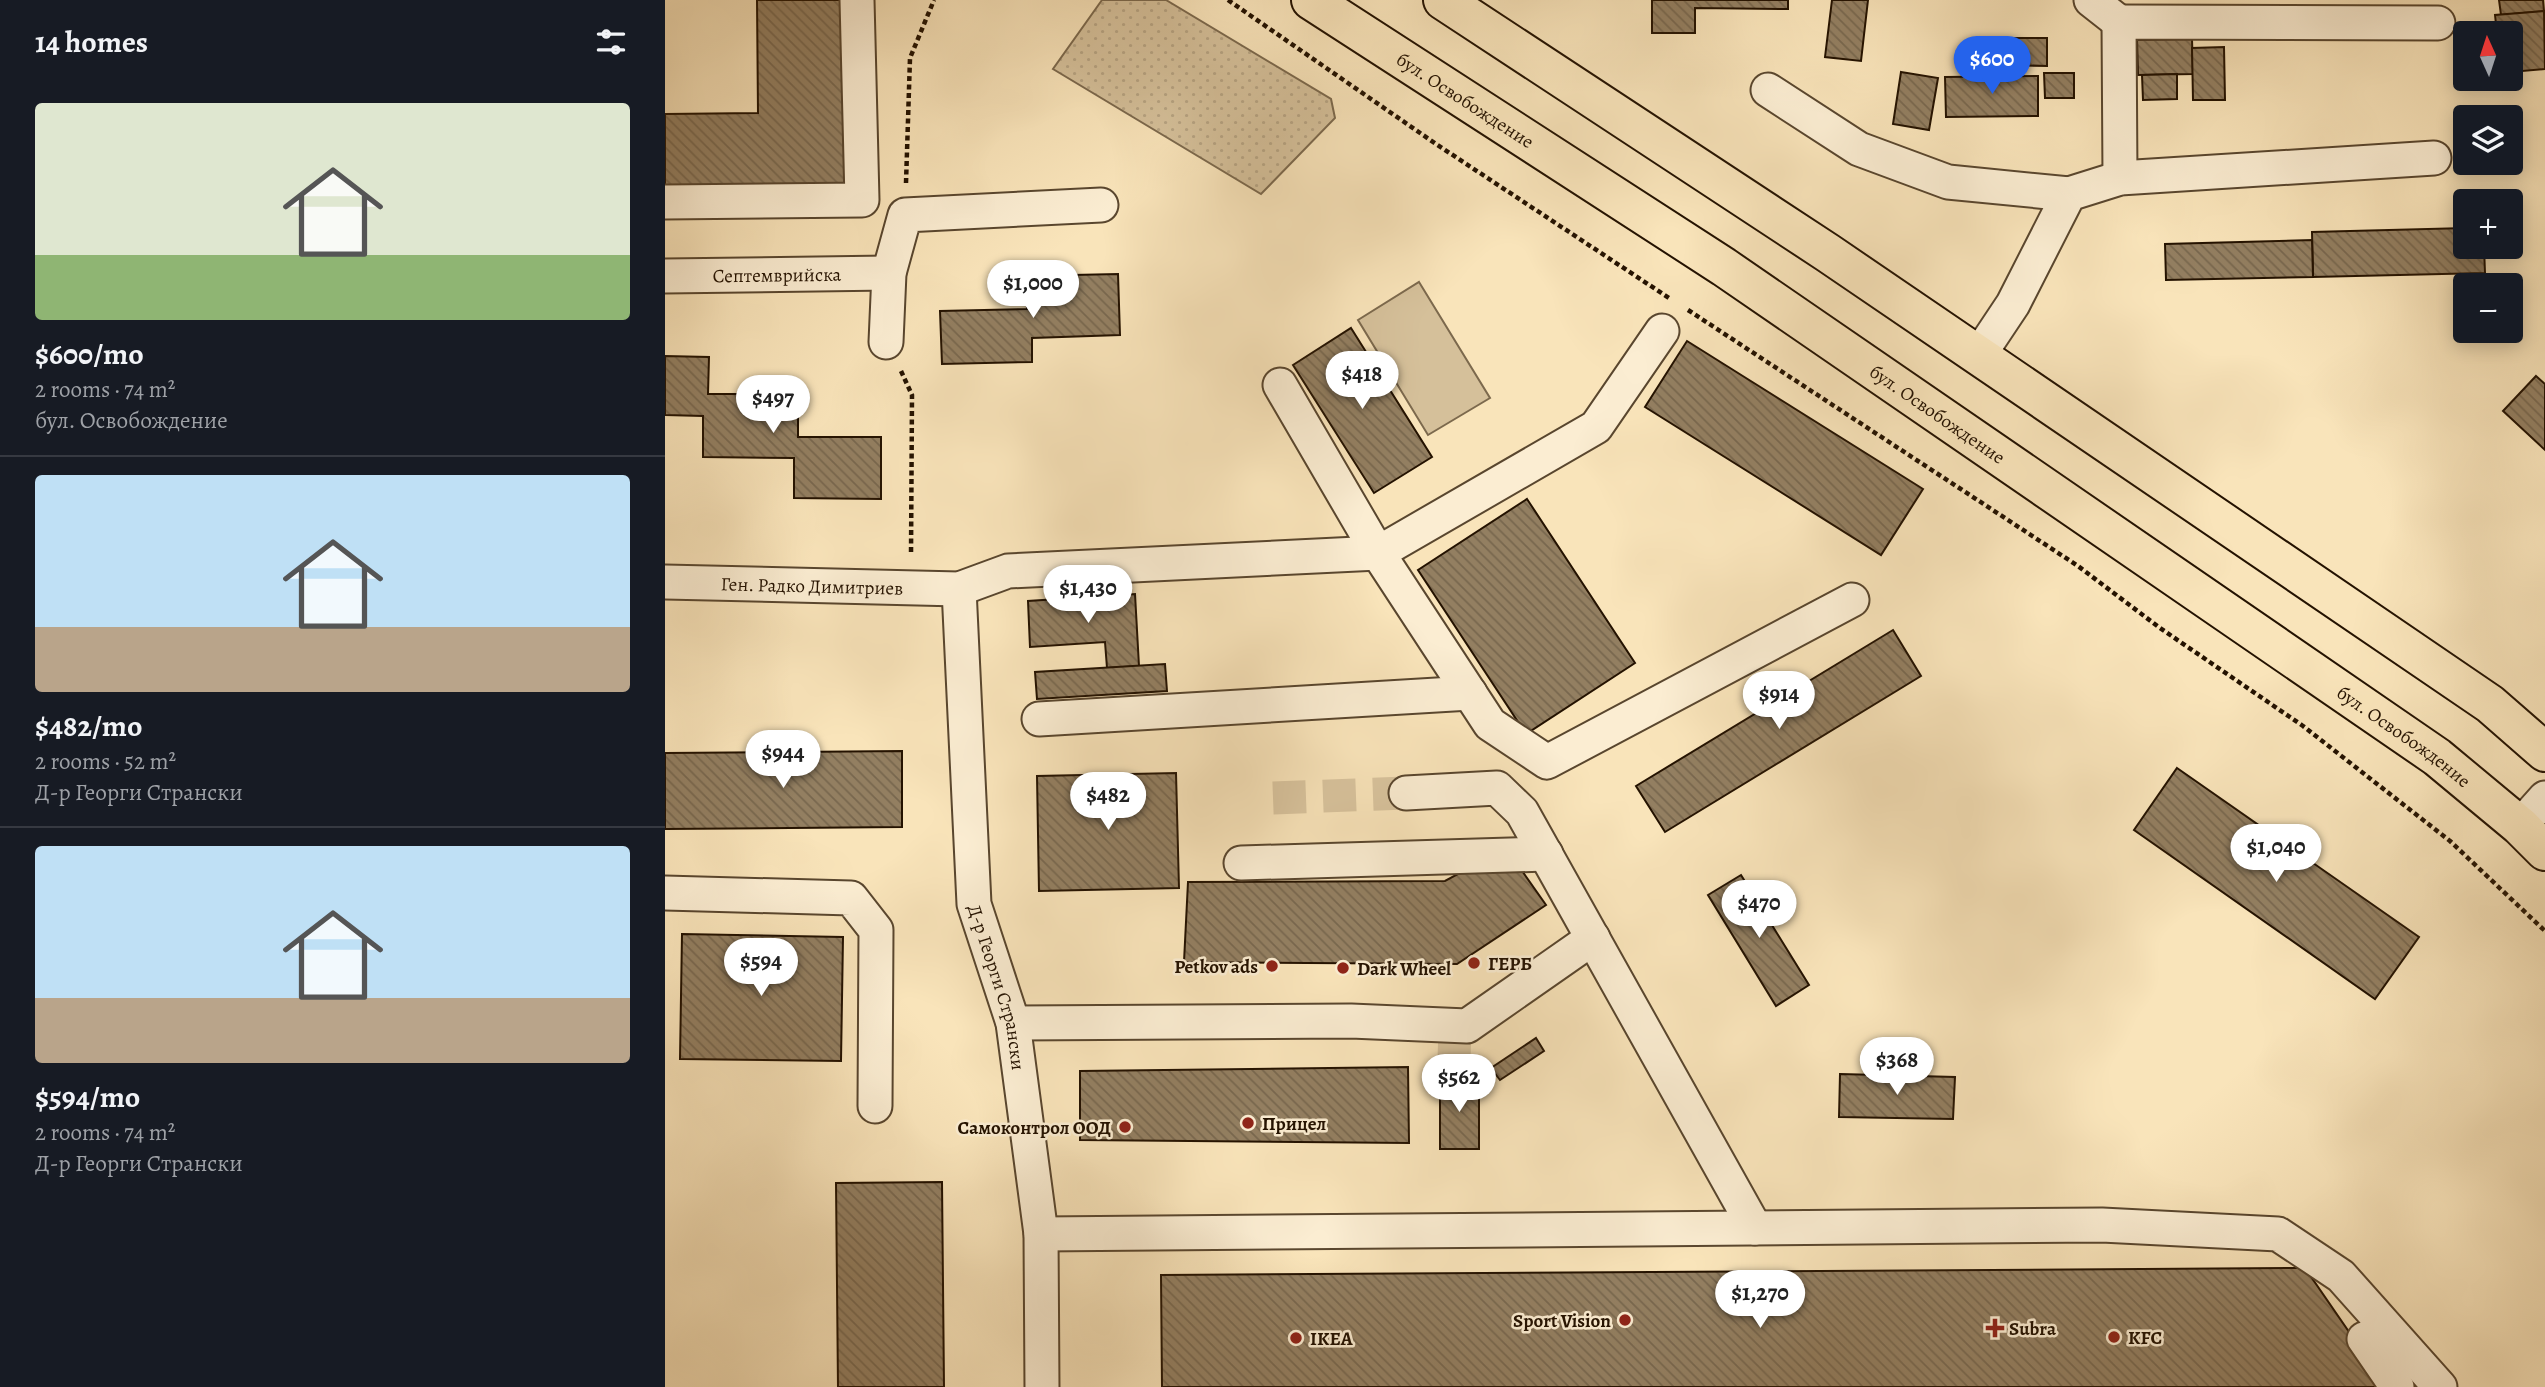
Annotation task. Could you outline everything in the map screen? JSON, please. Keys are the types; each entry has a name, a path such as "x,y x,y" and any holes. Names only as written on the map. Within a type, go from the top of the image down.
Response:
{"main road":[{"name":"бул. Освобождение","path":"1311,0 1747,283 2537,825"},
{"path":"1444,0 1979,355 2490,704 2545,752"}],"street":[{"path":"665,202 862,200 857,0"},
{"path":"2091,0 2119,22 2438,23"},
{"path":"2119,22 2120,178"},
{"path":"1768,90 1859,149 1948,182 2069,194 2120,178 2434,158"},
{"path":"1979,355 2013,304 2069,194"},
{"path":"886,342 889,273 905,215 1101,205"},
{"name":"Септемврийска","path":"665,276 889,273"},
{"path":"959,589 1008,571 1378,553 1596,427 1672,318"},
{"path":"1280,385 1378,553 1490,724 1547,762 1852,600"},
{"name":"Ген. Радко Димитриев","path":"665,582 959,589"},
{"name":"Д-р Георги Странски","path":"959,589 974,904 1013,1023 1041,1234 1042,1387"},
{"path":"1039,719 1469,693"},
{"path":"1406,793 1497,788 1522,812 1755,1228"},
{"path":"1241,863 1546,854"},
{"path":"665,893 851,898 876,930 875,1106"},
{"path":"1013,1023 1351,1021 1467,1026 1593,938"},
{"path":"1041,1234 2102,1225 2278,1234 2341,1276 2440,1387"},
{"path":"2364,1339 2397,1387"}],"path":[{"path":"905,215 910,58 935,0"},
{"path":"1228,0 1436,144 1669,298"},
{"path":"1672,318 2078,566 2160,628 2303,726 2450,841 2545,931"},
{"path":"886,342 912,395 911,587"}],"shaded area":[{"path":"1102,0 1166,0 1331,99 1335,118 1261,194 1053,69"},
{"path":"1419,282 1490,398 1428,435 1358,320"}],"building":[{"path":"757,0 848,0 851,186 665,188 665,114 758,113"},
{"path":"1652,0 1788,0 1788,9 1695,8 1695,33 1652,33"},
{"path":"1832,0 1868,0 1861,61 1825,57"},
{"path":"2499,0 2543,0 2544,11 2501,15"},
{"path":"2544,11 2545,69 2523,71 2523,21 2496,21 2495,15"},
{"path":"2007,38 2047,38 2047,66 2007,65"},
{"path":"2192,39 2193,74 2138,75 2137,40"},
{"path":"2224,47 2225,100 2193,100 2192,48"},
{"path":"1901,72 1938,78 1929,130 1893,124"},
{"path":"2044,73 2074,73 2074,98 2045,98"},
{"path":"2177,74 2177,99 2143,100 2142,75"},
{"path":"2038,76 2038,116 1946,117 1945,77"},
{"path":"2453,228 2453,259 2484,259 2485,273 2313,277 2312,232"},
{"path":"2312,240 2313,277 2166,280 2165,244"},
{"path":"1118,274 1120,335 1032,338 1032,362 942,364 940,311 1027,309 1026,276"},
{"path":"1351,328 1432,457 1374,493 1293,365"},
{"path":"1687,341 1923,489 1881,555 1645,407"},
{"path":"665,356 709,357 708,394 798,394 798,437 881,437 881,499 794,498 794,458 703,457 703,416 665,415"},
{"path":"2536,376 2545,384 2545,450 2503,411"},
{"path":"1527,499 1635,663 1526,734 1418,570"},
{"path":"1135,594 1139,666 1107,668 1105,642 1030,647 1028,601"},
{"path":"1893,630 1921,676 1665,832 1636,786"},
{"path":"1165,664 1167,691 1037,699 1035,672"},
{"path":"902,751 902,827 665,829 665,753"},
{"path":"2177,768 2419,937 2375,999 2134,830"},
{"path":"1176,773 1179,888 1039,891 1037,776"},
{"path":"1506,848 1546,905 1457,964 1184,962 1188,882 1445,881"},
{"path":"1741,875 1809,985 1776,1006 1708,895"},
{"path":"682,934 843,937 841,1061 680,1059"},
{"path":"1536,1038 1544,1051 1500,1080 1491,1068"},
{"path":"1408,1067 1409,1143 1080,1140 1080,1071"},
{"path":"1840,1074 1955,1077 1953,1119 1839,1117"},
{"path":"1440,1079 1479,1079 1479,1149 1440,1149"},
{"path":"942,1182 944,1387 838,1387 836,1183"},
{"path":"2305,1268 2387,1387 1162,1387 1161,1275"}],"tunnel":[{"path":"1273,798 1406,793"},
{"path":"1454,1061 1455,1026"}],"place":[{"name":"ГЕРБ","path":"1474,963"},
{"name":"Petkov ads","path":"1272,966"},
{"name":"Dark Wheel","path":"1343,968"},
{"name":"Прицел","path":"1248,1123"},
{"name":"Самоконтрол ООД","path":"1125,1127"},
{"name":"Sport Vision","path":"1625,1320"},
{"name":"Subra","path":"1995,1328"},
{"name":"KFC","path":"2114,1337"},
{"name":"IKEA","path":"1296,1338"}]}
